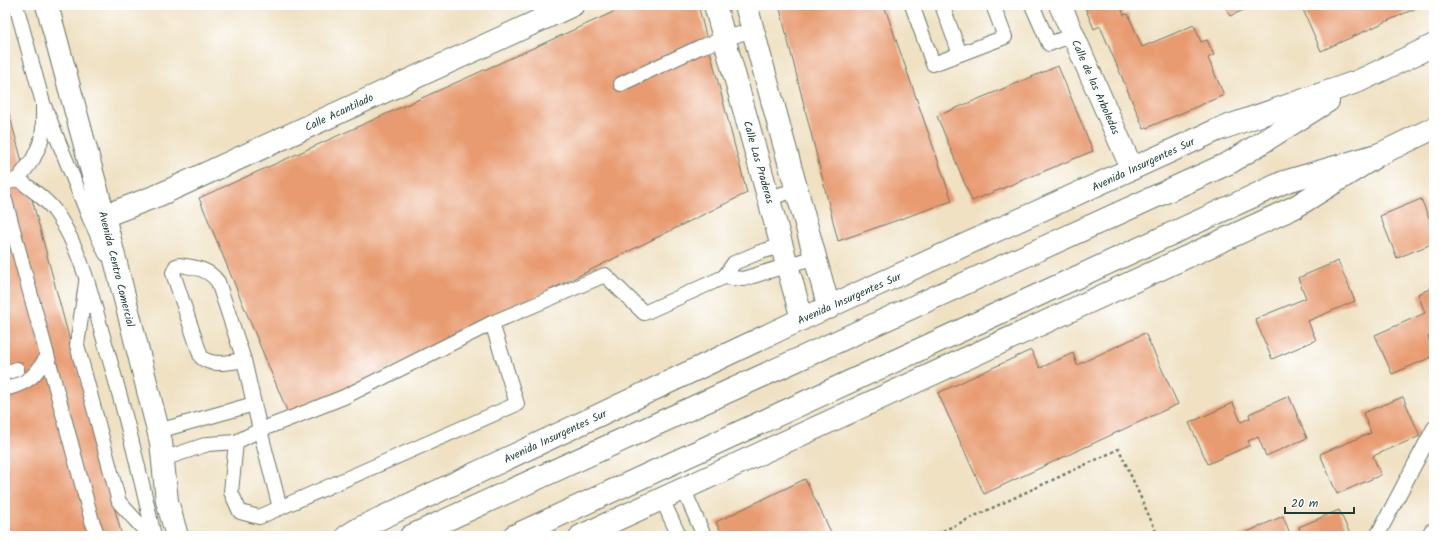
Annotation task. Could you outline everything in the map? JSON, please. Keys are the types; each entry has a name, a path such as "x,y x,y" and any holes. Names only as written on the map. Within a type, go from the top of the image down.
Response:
{"main road":[{"name":"Avenida Centro Comercial","path":"47,5 104,216 158,431 163,459 167,501 177,536"},
{"name":"Calle Acantilado","path":"104,216 159,195 573,5"},
{"name":"Calle Las Praderas","path":"715,5 802,319"},
{"path":"746,5 829,308"},
{"name":"Calle de las Arboledas","path":"1060,5 1132,169"},
{"name":"Avenida Insurgentes Sur","path":"347,536 365,525 802,319 1217,130 1359,81 1434,45"},
{"name":"Avenida Insurgentes Sur","path":"411,536 1232,162 1359,81"},
{"path":"581,536 1296,207 1380,154 1434,128"},
{"path":"514,536 1284,182 1380,154"}],"lane":[{"path":"16,5 43,103 89,217 122,290"},
{"path":"912,5 933,64 1005,37 993,5"},
{"path":"942,5 960,54"},
{"path":"1032,5 1049,44 1073,35"},
{"path":"621,84 700,47 752,30"},
{"path":"43,103 43,130 40,144 33,159 12,181 36,193 56,213 72,243 87,279 112,366 154,536"},
{"path":"769,198 796,190"},
{"path":"5,200 92,521 98,536"},
{"path":"163,459 208,444 236,442 260,430 344,397 492,323 605,275 644,313 724,277 734,263 760,252 815,257"},
{"path":"724,277 743,279 784,255"},
{"path":"244,360 213,363 206,362 201,357 173,273 176,266 180,265 206,270 213,275 218,282 244,360 280,508"},
{"path":"87,279 77,345 119,502 150,536"},
{"path":"236,442 231,492 240,512 259,517 517,404 492,323"},
{"path":"5,389 22,385 39,371 47,356"},
{"path":"158,431 254,404"},
{"path":"1377,536 1434,428"},
{"path":"683,488 704,536"},
{"path":"662,499 679,536"}],"path":[{"path":"932,536 1119,450 1158,536"}],"building":[{"path":"629,5 698,5 747,193 290,418 199,198"},
{"path":"779,5 884,5 952,201 838,241"},
{"path":"1084,5 1120,5 1124,15 1128,14 1142,47 1194,25 1201,42 1207,40 1214,55 1208,58 1224,95 1144,129 1100,26 1094,29"},
{"path":"1225,5 1255,5 1230,16"},
{"path":"1301,5 1423,5 1321,51"},
{"path":"1058,66 1093,151 972,201 937,116"},
{"path":"5,98 122,536 5,536"},
{"path":"1421,199 1429,218 1434,216 1434,243 1397,258 1380,216"},
{"path":"1338,261 1355,301 1308,321 1316,340 1272,359 1255,319 1306,298 1298,278"},
{"path":"1434,287 1434,334 1428,337 1434,356 1392,374 1375,335 1425,313 1418,294"},
{"path":"1145,333 1178,404 984,494 938,393 1031,350 1040,368 1073,353 1077,365"},
{"path":"1289,396 1307,438 1266,456 1258,437 1248,441 1250,445 1208,464 1189,423 1233,403 1241,422 1250,418 1249,414"},
{"path":"1403,397 1420,436 1373,456 1381,475 1337,494 1320,454 1371,433 1363,413"},
{"path":"805,479 833,536 723,536 716,522"},
{"path":"1339,510 1351,536 1291,536 1300,531 1299,527"},
{"path":"1283,516 1291,536 1238,536"}]}
